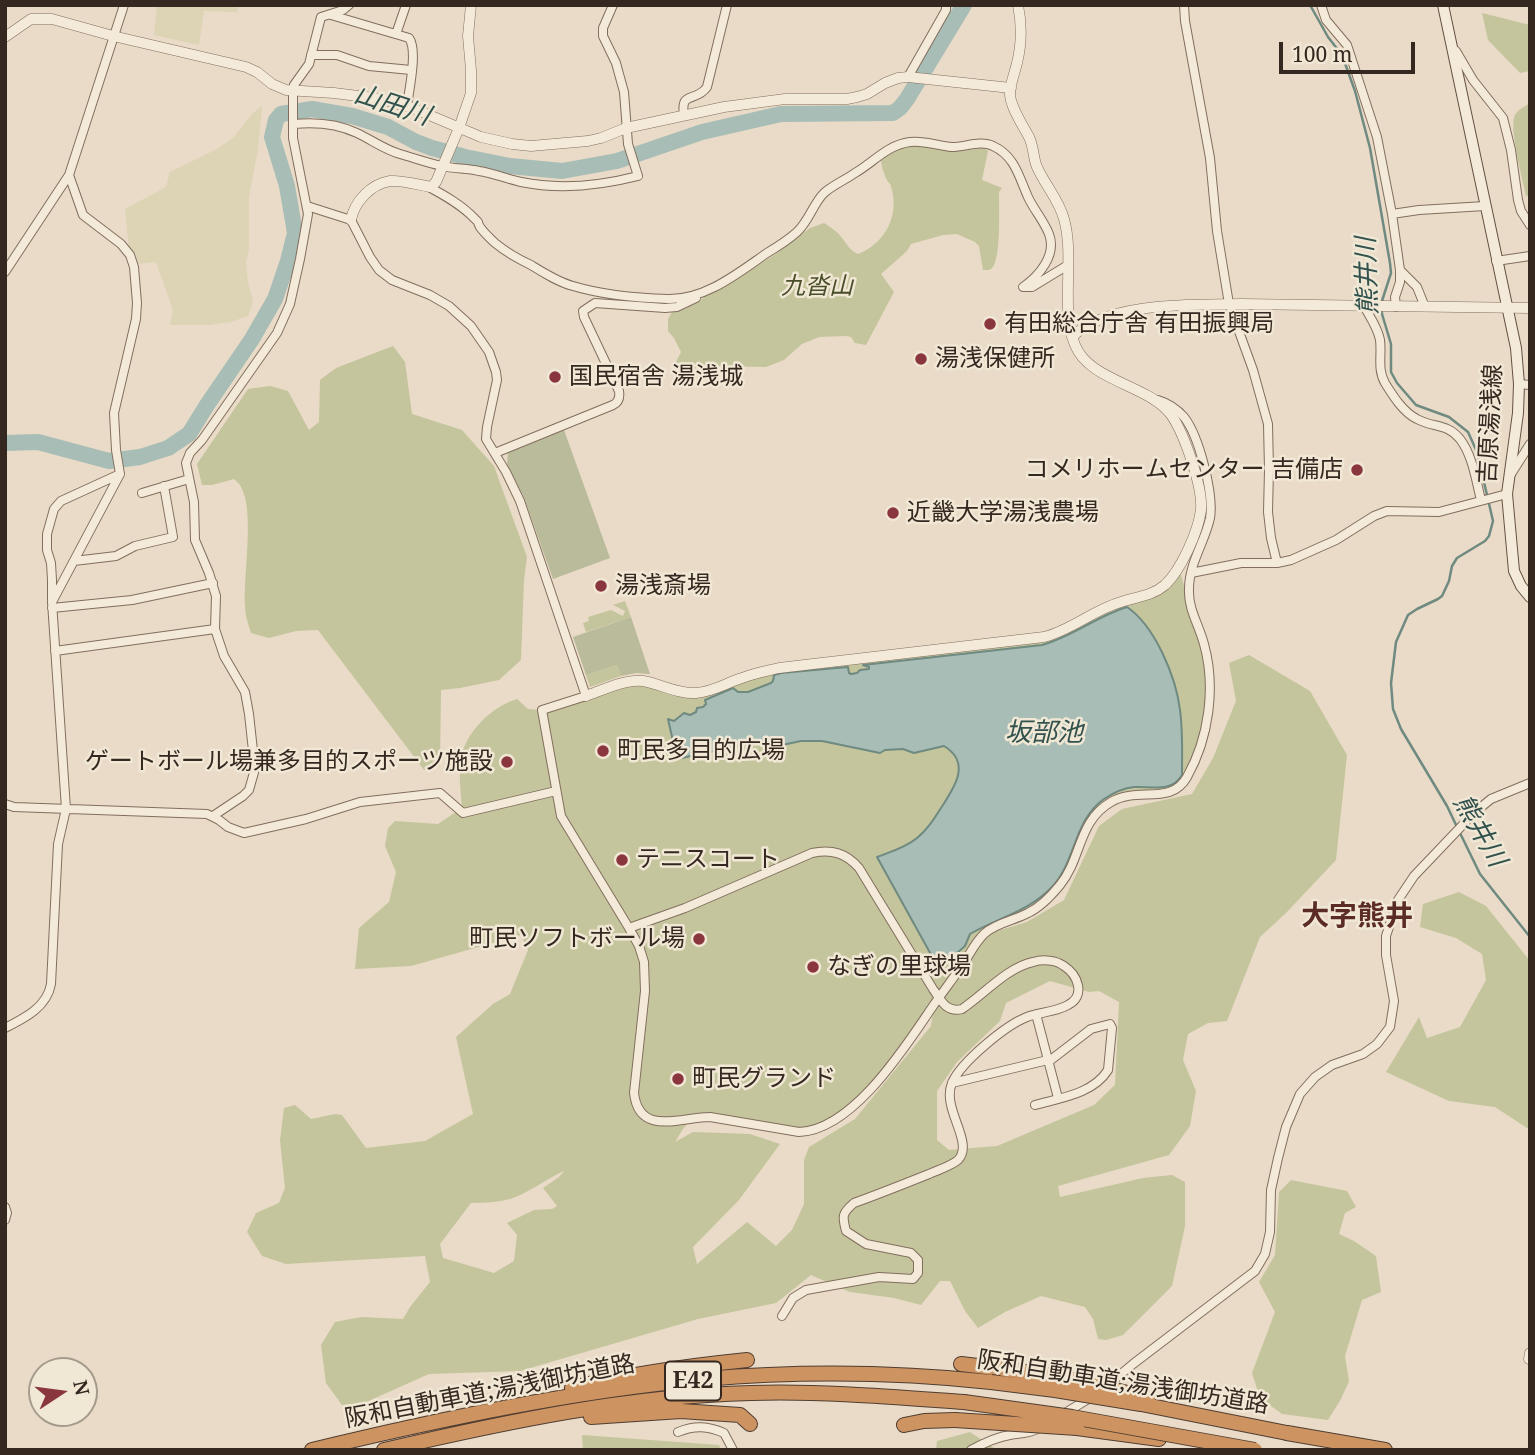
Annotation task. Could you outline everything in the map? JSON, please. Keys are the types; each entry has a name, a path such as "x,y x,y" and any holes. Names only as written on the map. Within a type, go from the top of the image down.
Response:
{"highway":[{"path":"476,1413 618,1377 747,1360"},
{"path":"961,1364 1061,1377 1130,1393 1226,1422"},
{"name":"阪和自動車道;湯浅御坊道路","path":"312,1450 476,1413 606,1391 740,1377 811,1375 908,1376 991,1382 1141,1404 1385,1450"},
{"name":"阪和自動車道;湯浅御坊道路","path":"384,1450 590,1408 724,1394 787,1392 843,1393 964,1402 1072,1417 1255,1450"},
{"path":"461,1433 576,1419 681,1411 740,1415 750,1424"},
{"path":"904,1425 955,1420 1077,1428 1244,1450"}],"main road":[{"name":"吉原湯浅線","path":"1443,5 1524,385 1507,495 1514,570 1521,586 1530,597"}],"street":[{"path":"5,272 69,175 124,5"},
{"path":"213,816 249,790 255,769 245,692 224,656 215,629 216,596 195,540 194,502 186,463 284,321 307,224 307,206 293,138 293,94 295,85 307,68 319,20 324,15 343,10 349,5"},
{"path":"396,34 406,5"},
{"path":"471,5 468,36 471,93 435,184 427,186 392,181 381,184 355,205 351,220 379,270 392,280 430,295 449,306 471,326 489,352 497,380 486,434 487,443 512,482 520,501 586,696"},
{"path":"294,122 332,125 355,132 379,146 519,182 562,187 609,183 638,176 628,144 624,92 616,63 603,36 603,28 612,5"},
{"path":"684,115 685,100 702,93 706,87 727,5"},
{"path":"908,77 946,10 946,5"},
{"path":"1018,5 1020,51 1011,88 1011,100 1031,141 1037,166 1064,217 1069,314 1074,345 1082,357 1094,367 1175,408 1185,418 1207,478 1210,517 1188,586 1191,611 1205,645 1208,663 1210,691 1203,735 1184,783 1172,792 1129,795 1103,807 1090,822 1071,869 1053,894 1029,913 985,933 901,1053 874,1085 841,1115 808,1132 793,1132 710,1117 669,1123 655,1122 637,1107 634,1093 644,1003 645,971 639,946 564,823 555,791 542,710 629,682 646,681 684,693 704,692 742,677 779,668 1044,637 1065,631 1107,606 1157,591 1179,568 1194,533 1201,500 1182,433 1169,412 1151,397"},
{"path":"1184,5 1210,158 1217,231 1229,304 1253,370 1268,424 1268,512 1277,563"},
{"path":"1321,5 1326,20 1347,45 1377,137 1400,270 1400,282 1393,307"},
{"path":"328,14 412,41 414,53 407,106"},
{"path":"5,37 26,21 35,18 52,19 246,67 293,94 334,93 382,99 407,106 457,132 531,146 588,141 626,128 684,115 776,100 847,99 898,78 1011,88"},
{"path":"1450,41 1473,80 1503,118 1509,138 1518,200 1530,225"},
{"path":"311,55 337,55 369,66 411,70"},
{"path":"427,186 471,215 478,221 483,232 506,251 554,279 603,293 668,299 688,297 705,291 733,276 797,232 824,193 879,154 918,141 948,147 988,144 1007,156 1017,169 1030,202 1050,235 1049,252 1042,271 1023,287 1032,287 1068,265"},
{"path":"52,605 120,473 114,413 136,319 136,281 130,255 121,244 83,215 69,175"},
{"path":"307,206 351,220"},
{"path":"1392,214 1485,206"},
{"path":"1496,261 1530,256"},
{"path":"1400,270 1417,287 1425,307"},
{"path":"495,453 618,402 619,391 584,317 585,308 595,303 677,307 692,301 705,291"},
{"path":"1072,337 1090,323 1139,309 1229,304 1530,308"},
{"path":"1369,306 1379,338 1380,367 1384,381 1408,414 1425,423 1447,428 1460,439 1481,500"},
{"path":"1510,476 1530,444"},
{"path":"5,1028 34,1011 50,992 58,844 66,809 48,529 54,509 61,501 120,473"},
{"path":"142,493 189,479"},
{"path":"74,561 116,556 135,546 173,537 164,486"},
{"path":"1191,573 1241,564 1291,560 1336,540 1387,510 1439,512 1507,495"},
{"path":"52,605 132,600 213,583"},
{"path":"55,651 215,629"},
{"path":"971,1450 989,1440 1030,1433 1081,1404 1255,1270 1265,1254 1270,1231 1271,1190 1278,1158 1286,1127 1300,1094 1315,1077 1332,1065 1363,1054 1377,1044 1390,1027 1394,1001 1386,955 1386,936 1398,900 1414,876 1475,812 1491,799 1530,783"},
{"path":"5,804 14,807 200,813 213,816 228,827 244,833 377,799 440,793 463,813 555,791"},
{"path":"629,928 685,908 812,853 835,852 850,858 859,868 939,997 950,1009 959,1009 1022,965 1031,962 1044,960 1057,963 1065,967 1078,983 1076,998 1067,1006 1035,1014 1012,1025 961,1068 948,1093 962,1138 963,1149 958,1159 944,1168 854,1203 845,1211 843,1219 846,1231 866,1244 911,1253 918,1260 918,1273 913,1279 879,1277 806,1290 793,1297 782,1316"},
{"path":"1035,1014 1058,1098"},
{"path":"952,1083 1048,1060 1093,1028 1108,1024 1111,1026 1106,1074 1085,1091 1035,1105"},
{"path":"5,1207 5,1220"},
{"path":"678,1432 690,1427 710,1427 724,1433 733,1450"}],"shaded area":[{"path":"157,5 239,5 237,12 204,11 199,45 154,35"},
{"path":"262,106 258,149 249,197 249,250 246,263 253,301 248,316 231,322 208,325 170,325 173,310 156,262 137,264 129,250 125,209 166,187 170,172 217,149 234,137"}],"green space":[{"path":"1482,13 1530,25 1530,71 1520,73 1488,40"},
{"path":"1530,103 1530,196 1526,196 1513,125 1516,113"},
{"name":"九沓山","path":"917,144 958,150 983,147 988,151 982,180 1002,188 999,192 996,261 992,268 983,270 979,246 957,234 911,244 907,251 881,274 894,292 866,345 855,343 851,337 846,336 819,337 802,344 784,360 766,367 714,366 684,373 679,371 675,364 681,352 668,331 668,319 672,312 699,302 777,253 810,228 824,223 858,254 875,244 891,219 894,200 880,158"},
{"path":"393,346 405,362 412,414 462,430 494,466 527,557 521,660 499,680 441,690 440,766 424,770 318,630 296,631 269,638 251,633 245,609 248,527 245,498 234,479 202,485 197,464 248,389 270,386 288,391 309,430 319,422 320,380 336,368"},
{"path":"564,430 610,558 553,579 523,495 507,464 508,451"},
{"path":"1179,568 1191,611 1199,628 1210,691 1200,746 1178,788 1136,794 1096,814 1076,859 1053,894 984,935 1027,922 1064,900 1099,826 1122,809 1192,794 1213,758 1236,701 1229,663 1249,655 1310,691 1347,755 1336,860 1260,937 1227,1021 1208,1023 1188,1034 1183,1060 1196,1091 1190,1126 1169,1155 1058,1186 1060,1197 1143,1178 1172,1175 1185,1182 1185,1226 1172,1286 1123,1335 1106,1340 1098,1339 1093,1319 1085,1307 1041,1296 978,1328 965,1311 950,1281 940,1281 921,1305 850,1292 811,1275 776,1303 698,1319 520,1371 429,1374 364,1403 342,1405 326,1383 321,1345 335,1322 361,1317 403,1319 430,1282 425,1256 286,1264 262,1256 247,1232 256,1213 279,1203 285,1188 280,1140 284,1108 295,1105 311,1119 342,1115 366,1148 425,1141 473,1114 456,1037 493,1004 510,994 528,950 521,935 411,966 355,969 359,928 389,902 396,872 385,846 388,828 395,821 438,824 462,808 462,753 472,733 488,715 517,699 528,709 542,710 630,682 684,693 742,677 1044,637 1146,595","holes":["1050,981 1089,992 1099,991 1119,1002 1115,1085 1094,1105 997,1146 949,1150 937,1140 937,1091 957,1062 1000,1021 1006,1003","934,1005 931,1026 855,1119 809,1147 804,1160 804,1204 792,1230 776,1246 747,1222 697,1264 693,1247 739,1200 780,1144 750,1134 693,1132 675,1142 686,1125 692,1121 716,1118 811,1131 860,1100","564,1171 543,1188 557,1206 534,1210 507,1223 517,1235 514,1261 494,1273 443,1258 440,1244 471,1203 510,1199"]},
{"path":"625,601 631,617 586,632 583,623 589,621 588,617 611,610 623,616 625,611 613,605"},
{"path":"631,617 650,674 621,676 617,665 586,675 573,637"},
{"path":"617,665 621,676 590,687 586,675"},
{"path":"1459,892 1486,906 1530,961 1530,1130 1495,1107 1449,1101 1386,1072 1419,1017 1427,1038 1460,1027 1486,980 1482,954 1456,938 1420,927 1423,904"},
{"path":"1291,1180 1347,1191 1356,1207 1345,1213 1339,1234 1376,1256 1381,1292 1362,1300 1345,1356 1349,1381 1328,1420 1282,1414 1260,1398 1252,1373 1275,1312 1259,1282 1275,1255 1279,1192"},
{"path":"970,1432 997,1450 936,1450 937,1441"},
{"path":"582,1435 719,1445 721,1450 583,1450"}],"water":[{"name":"坂部池","path":"1127,607 1147,626 1174,683 1181,718 1182,775 1178,781 1167,786 1130,788 1104,799 1087,818 1061,876 1053,886 1024,908 970,934 965,946 939,969 877,857 912,841 924,831 951,792 959,768 957,760 944,746 914,753 903,749 880,753 822,741 782,745 758,743 677,759 668,719 674,721 684,713 690,715 706,704 705,700 733,688 738,692 748,692 771,683 774,675 781,673 848,667 851,674 869,669 863,665 1042,645"}],"waterway":[{"name":"山田川","path":"5,443 38,442 109,461 140,457 168,448 189,434 275,299 288,261 295,233 287,186 272,137 276,120 281,114 312,109 352,116 388,127 432,148 465,157 510,166 562,171 617,161 702,132 781,114 893,113 907,99 964,5"},
{"name":"熊井川","path":"1310,5 1342,55 1370,148 1391,273 1381,304 1391,344 1391,372 1416,405 1449,417 1468,432 1477,452 1493,521 1485,541 1457,558 1442,596 1408,615 1396,642 1391,683 1393,709 1401,729 1457,827"},
{"name":"熊井川","path":"1460,833 1480,874 1530,937"}],"place":[{"name":"有田総合庁舎 有田振興局","path":"990,324"},
{"name":"湯浅保健所","path":"921,359"},
{"name":"国民宿舎 湯浅城","path":"555,377"},
{"name":"コメリホームセンター 吉備店","path":"1357,470"},
{"name":"近畿大学湯浅農場","path":"893,513"},
{"name":"湯浅斎場","path":"601,586"},
{"name":"町民多目的広場","path":"603,751"},
{"name":"ゲートボール場兼多目的スポーツ施設","path":"507,762"},
{"name":"テニスコート","path":"622,860"},
{"name":"町民ソフトボール場","path":"699,939"},
{"name":"なぎの里球場","path":"813,967"},
{"name":"町民グランド","path":"678,1079"}],"district":[{"name":"大字熊井","path":"1357,917"}]}
